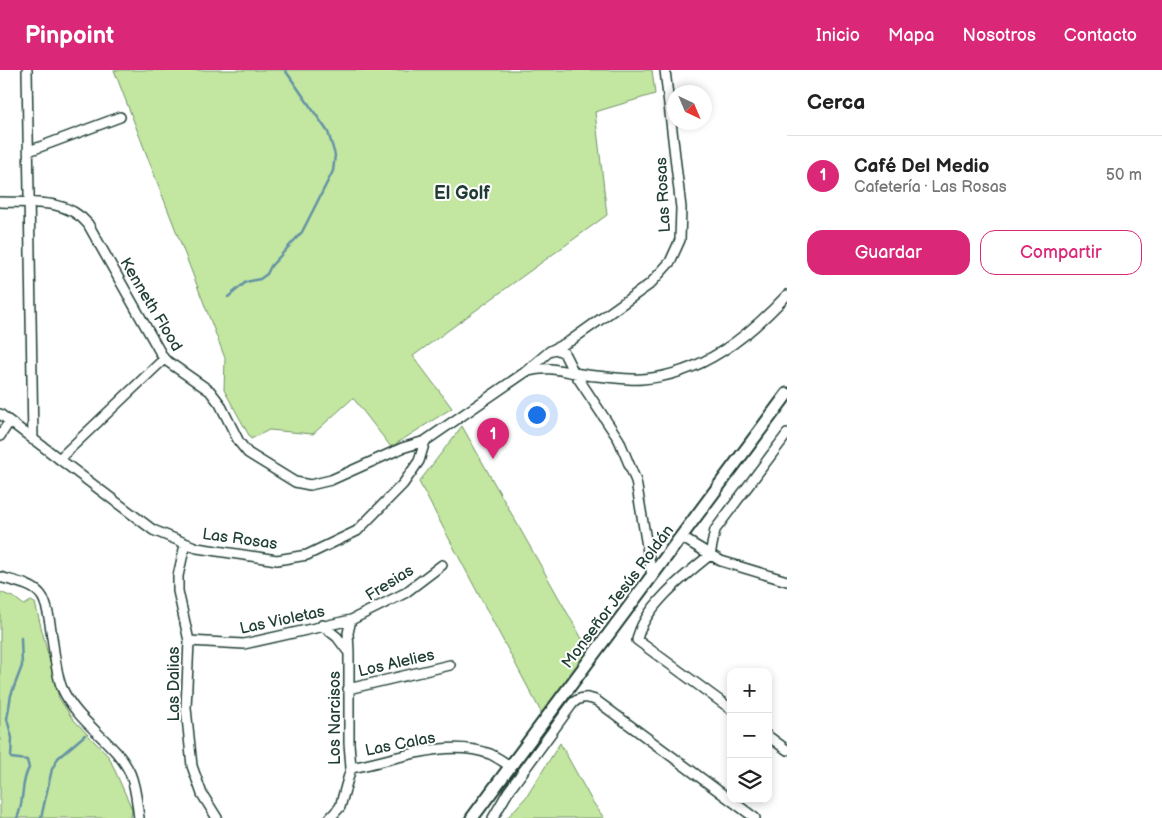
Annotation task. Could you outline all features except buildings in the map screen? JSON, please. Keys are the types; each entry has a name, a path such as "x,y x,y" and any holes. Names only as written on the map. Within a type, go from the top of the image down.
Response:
{"street":[{"path":"27,70 33,440"},
{"name":"Las Rosas","path":"556,349 650,284 670,262 680,240 681,208 665,70"},
{"path":"29,151 120,117"},
{"name":"Kenneth Flood","path":"0,202 64,206 79,214 84,219 164,359 210,391 220,404 239,442 248,453 296,482 310,485 332,480 402,448 425,441"},
{"path":"546,356 547,363 554,368 576,375 640,379 661,377 689,368 716,356 754,327 787,295"},
{"path":"524,372 554,368 565,363 570,341"},
{"path":"425,441 524,372 550,351 556,349 562,351 619,440 636,481 652,576"},
{"path":"59,459 164,359"},
{"path":"585,388 588,381 597,376"},
{"name":"Monseñor Jesús Roldán","path":"472,818 787,394"},
{"name":"Las Rosas","path":"0,414 152,530 185,545 239,556 277,560 307,555 357,531 404,484 418,461 425,441"},
{"path":"0,436 10,422"},
{"path":"727,706 637,640 639,626 680,578 710,555 715,530 787,434"},
{"path":"681,537 721,561 787,581"},
{"name":"Las Dalias","path":"185,545 178,576 178,591 189,641 186,708 192,766 202,794 217,818"},
{"name":"Fresias","path":"350,620 405,593 442,565"},
{"path":"0,577 25,585 41,594 46,607 61,686 75,711 124,762 131,775 138,818"},
{"path":"349,653 348,633 350,620"},
{"name":"Las Violetas","path":"189,641 244,644 350,620"},
{"name":"Los Narcisos","path":"322,625 337,637 349,653 348,689 351,768 340,807 330,818"},
{"name":"Los Alelies","path":"348,689 450,665"},
{"path":"492,818 508,792 573,703 578,698 589,697 755,818"},
{"path":"772,739 787,750"},
{"name":"Las Calas","path":"351,768 436,750 475,750 492,755 510,766"}],"green space":[{"path":"114,70 652,70 655,94 595,112 607,215 413,356 452,408 391,447 353,398 313,434 269,430 251,439 224,390 225,358"},
{"path":"462,426 590,653 542,714 419,482"},
{"path":"0,592 15,598 24,605 31,601 35,603 59,698 72,718 109,757 132,809 131,818 0,818"},
{"path":"560,743 592,801 604,818 507,818 527,796"}],"waterway":[{"path":"228,297 246,282 260,279 267,274 271,266 302,232 333,171 335,155 328,132 285,70"},
{"path":"17,818 21,806 24,780 29,768 27,760 11,758 12,738 7,719 11,695 22,666 21,638"},
{"path":"41,818 52,769 58,758 85,735"}],"place":[{"name":"Café Del Medio","path":"493,459"}],"district":[{"name":"El Golf","path":"462,193"}]}
